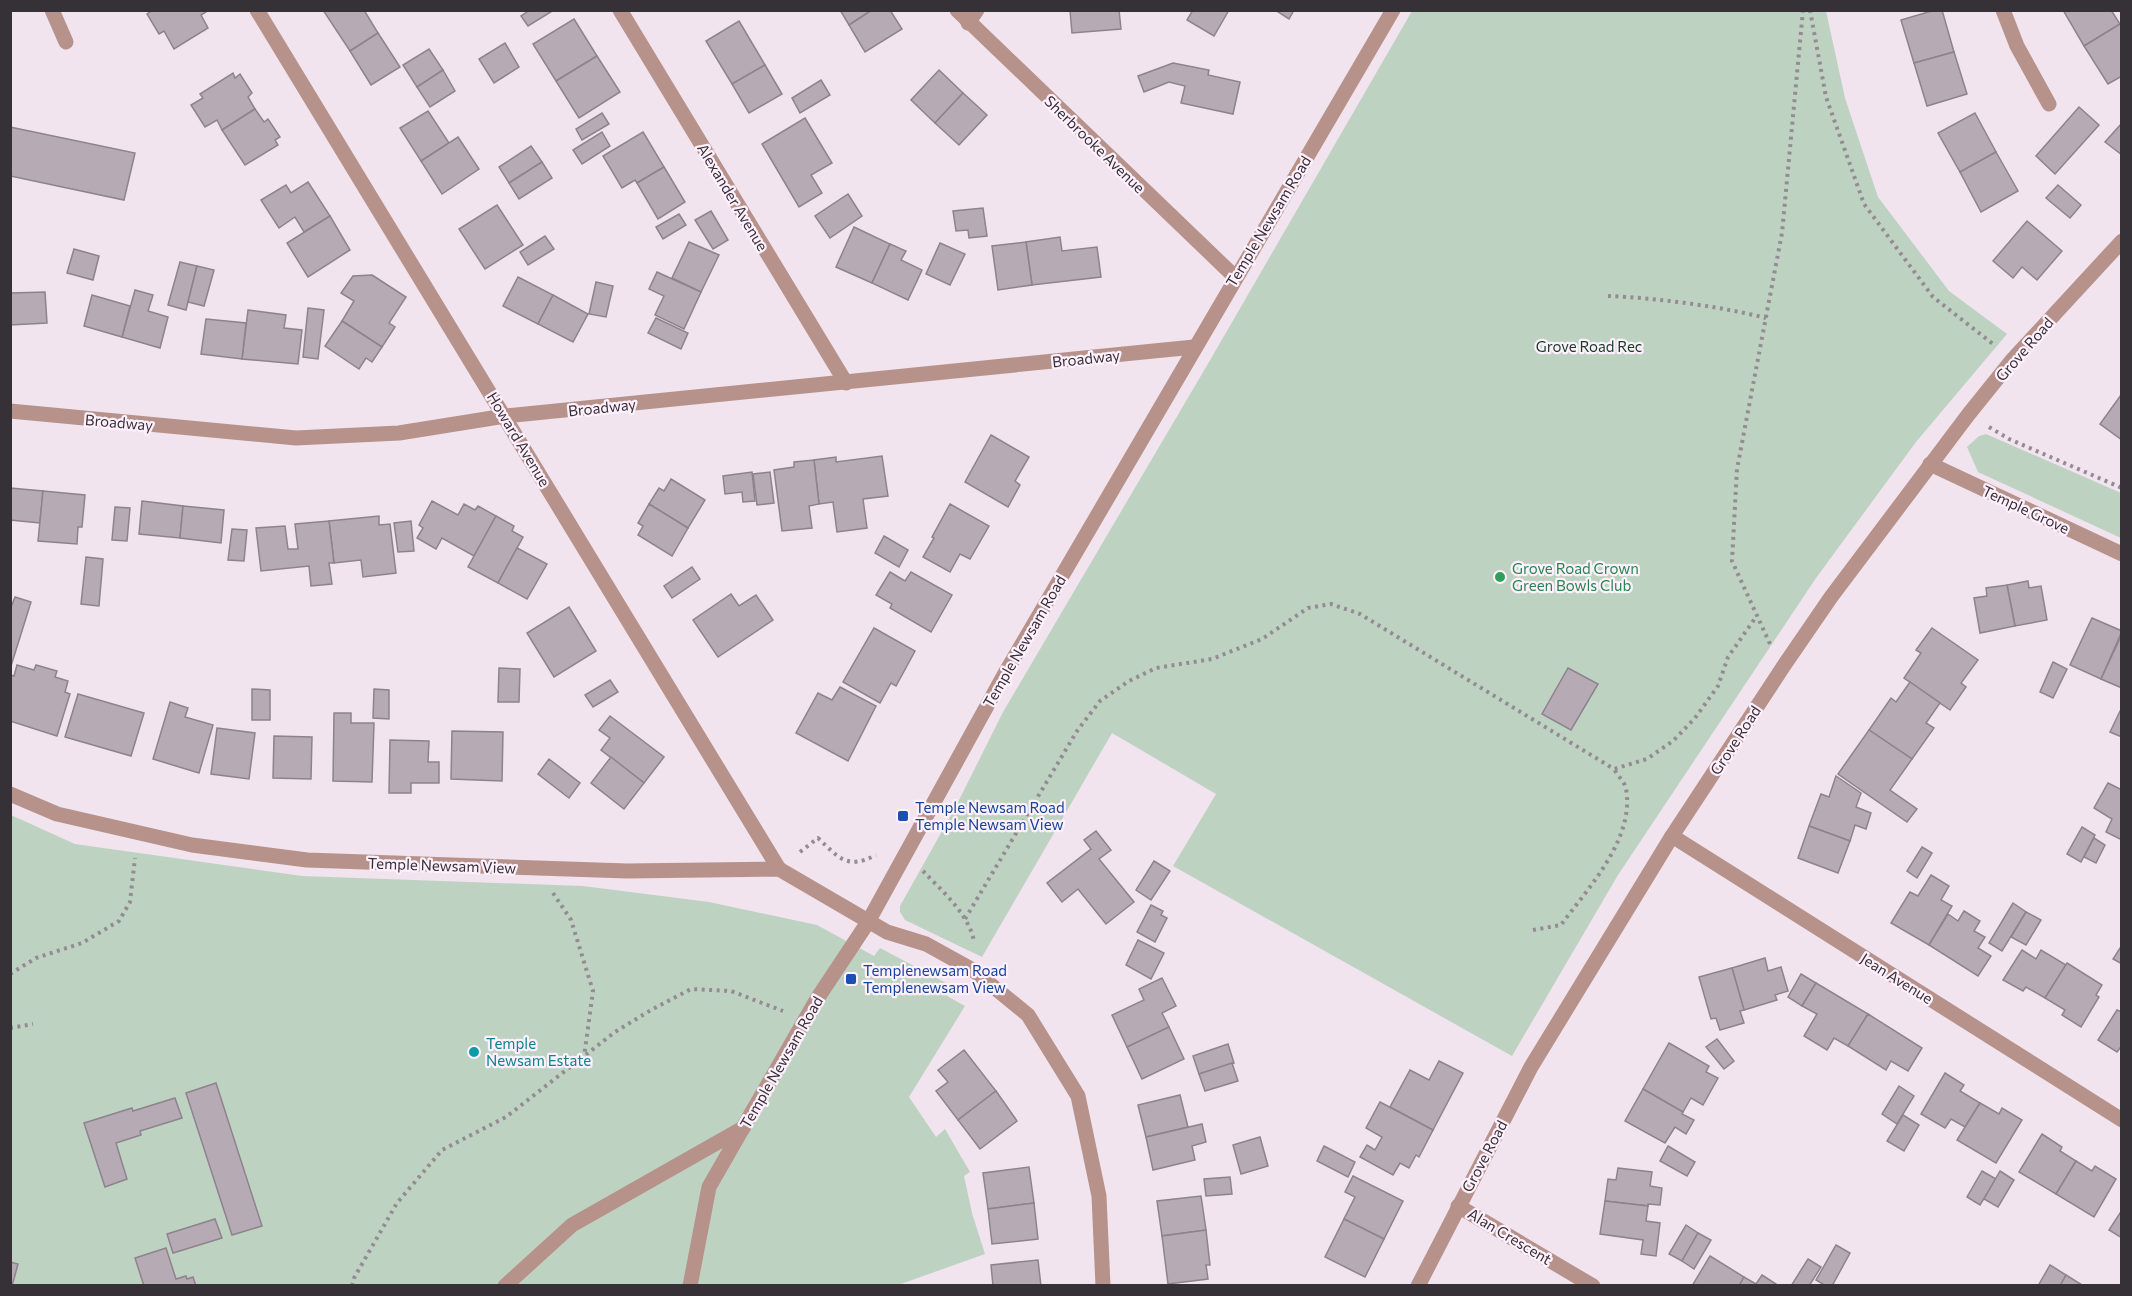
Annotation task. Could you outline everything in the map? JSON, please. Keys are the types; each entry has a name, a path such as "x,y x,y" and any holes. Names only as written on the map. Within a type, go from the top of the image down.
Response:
{"street":[{"path":"52,10 66,42"},
{"name":"Howard Avenue","path":"257,10 778,869"},
{"name":"Alexander Avenue","path":"620,10 846,383"},
{"name":"Sherbrooke Avenue","path":"957,10 973,17 1235,277"},
{"name":"Temple Newsam Road","path":"690,1286 709,1187 805,1020 868,922 1004,675 1393,10"},
{"path":"2003,10 2017,46 2049,104"},
{"name":"Grove Road","path":"1418,1286 1531,1066 1672,836 1783,667 1831,597 1968,415 2013,360 2121,241"},
{"name":"Broadway","path":"10,411 296,438 399,433 505,416 1194,347"},
{"name":"Temple Grove","path":"1930,464 2121,555"},
{"name":"Temple Newsam View","path":"10,794 57,814 192,845 307,860 627,871 778,869"},
{"name":"Jean Avenue","path":"1672,836 2121,1120"},
{"path":"778,869 887,932 926,944 973,970 1028,1015 1078,1096 1099,1196 1103,1286"},
{"path":"505,1286 572,1225 743,1128"},
{"name":"Alan Crescent","path":"1458,1206 1593,1286"}],"path":[{"path":"1783,667 1756,617 1732,561 1737,469 1782,233 1803,10"},
{"path":"1810,10 1826,97 1864,204 1933,297 2013,360"},
{"path":"1608,296 1720,309 1766,318"},
{"path":"1968,415 2009,439 2121,488"},
{"path":"965,919 1077,731 1100,701 1129,681 1156,668 1212,659 1263,639 1308,608 1331,604 1360,614 1614,769 1626,787 1626,818 1612,856 1561,925 1533,930"},
{"path":"1614,769 1647,759 1673,741 1695,718 1718,686 1728,657 1756,617"},
{"path":"10,974 36,958 82,943 119,921 129,902 141,833"},
{"path":"541,868 546,885 571,920 593,991 584,1057"},
{"path":"352,1286 354,1278 397,1203 442,1150 506,1117 633,1021 691,989 731,991 805,1020"},
{"path":"10,1029 33,1024"}],"green space":[{"name":"Grove Road Rec","path":"1412,11 1826,11 1845,98 1878,197 1949,291 2007,334 1916,442 1816,578 1618,875 1512,1056 1173,866 1216,794 1112,733 982,957 905,920 900,912 900,906 955,808 1003,712"},
{"path":"1986,434 2121,493 2121,538 1978,472 1967,447 1979,436"},
{"name":"Temple Newsam Estate","path":"11,815 75,844 302,876 583,886 709,902 817,925 874,956 880,948 952,986 947,996 965,1006 909,1097 936,1137 945,1129 970,1172 964,1176 972,1213 985,1254 898,1285 11,1286"}],"building":[{"path":"153,10 205,10 206,12 201,15 208,28 174,49 164,31 159,34 147,14"},
{"path":"323,10 364,10 378,33 350,51"},
{"path":"530,10 554,10 528,26 521,16"},
{"path":"840,10 872,10 849,25"},
{"path":"872,10 890,10 902,29 865,52 849,25"},
{"path":"1070,10 1119,10 1121,29 1072,33"},
{"path":"1193,10 1229,10 1214,36 1187,20"},
{"path":"1275,10 1294,10 1289,19"},
{"path":"1942,10 1954,52 1914,63 1901,20"},
{"path":"2063,10 2111,10 2120,24 2084,46"},
{"path":"574,19 597,56 556,81 533,44"},
{"path":"739,21 765,65 732,84 706,41"},
{"path":"2120,24 2122,27 2122,76 2108,84 2084,46"},
{"path":"378,33 400,67 371,85 350,51"},
{"path":"505,43 519,67 494,83 479,59"},
{"path":"429,49 443,70 417,87 403,65"},
{"path":"1954,52 1967,94 1927,106 1914,63"},
{"path":"597,56 620,92 579,118 556,81"},
{"path":"1173,63 1209,70 1208,75 1240,82 1233,114 1181,103 1185,86 1169,82 1144,92 1138,76"},
{"path":"765,65 782,94 749,113 732,84"},
{"path":"443,70 455,91 430,107 417,87"},
{"path":"939,70 963,93 935,123 911,100"},
{"path":"233,73 235,78 240,74 252,93 248,97 255,109 222,130 217,120 205,127 191,105 203,98 200,94"},
{"path":"821,80 830,95 800,113 792,98"},
{"path":"963,93 987,115 959,145 935,123"},
{"path":"2079,107 2099,125 2055,174 2036,156"},
{"path":"255,109 264,122 268,119 280,137 275,140 278,145 245,165 222,130"},
{"path":"428,111 449,143 421,161 400,128"},
{"path":"602,113 609,124 582,140 576,129"},
{"path":"1975,113 1996,152 1960,172 1938,133"},
{"path":"805,118 832,163 811,175 822,193 799,207 762,144"},
{"path":"2122,123 2122,155 2105,142"},
{"path":"10,127 135,153 124,200 10,176"},
{"path":"602,132 610,146 582,164 573,150"},
{"path":"643,132 664,167 637,183 635,180 622,188 603,156"},
{"path":"458,137 479,169 442,194 421,161"},
{"path":"531,146 542,162 509,183 499,167"},
{"path":"1996,152 2018,191 1981,212 1960,172"},
{"path":"542,162 552,178 519,199 509,183"},
{"path":"664,167 685,202 658,219 637,183"},
{"path":"308,182 330,216 304,232 295,217 279,228 261,200 286,185 291,193"},
{"path":"2058,185 2081,205 2070,218 2046,198"},
{"path":"848,194 862,216 830,238 815,216"},
{"path":"497,205 523,245 485,269 459,229"},
{"path":"983,208 987,236 969,238 968,230 956,231 953,211"},
{"path":"711,211 728,240 713,249 695,220"},
{"path":"679,214 686,225 663,239 656,227"},
{"path":"330,216 350,250 308,277 287,243"},
{"path":"2027,221 2062,251 2037,280 2022,267 2013,278 1993,261"},
{"path":"854,227 890,244 872,283 836,267"},
{"path":"545,236 554,249 528,265 520,252"},
{"path":"1060,237 1062,251 1097,247 1101,277 1032,285 1026,242"},
{"path":"689,242 719,255 701,292 672,278"},
{"path":"1026,242 1032,285 998,290 992,246"},
{"path":"940,243 965,254 950,285 926,274"},
{"path":"890,244 906,251 901,260 922,270 908,300 872,283"},
{"path":"74,249 99,256 93,280 67,273"},
{"path":"180,262 197,266 186,310 168,305"},
{"path":"197,266 214,270 204,306 188,302"},
{"path":"657,272 701,292 684,329 655,315 664,296 649,289"},
{"path":"372,275 406,297 389,323 395,327 382,347 342,321 354,301 341,293 353,276"},
{"path":"518,277 553,295 538,324 503,306"},
{"path":"596,282 613,286 606,317 589,314"},
{"path":"135,290 153,295 148,311 168,317 160,348 122,337"},
{"path":"45,292 47,323 10,325 10,293"},
{"path":"92,295 130,306 122,337 84,326"},
{"path":"553,295 588,314 573,342 538,324"},
{"path":"308,308 324,310 318,359 303,357"},
{"path":"248,310 286,315 284,328 302,330 298,364 242,359"},
{"path":"656,318 688,333 681,349 648,333"},
{"path":"206,319 246,323 242,359 201,354"},
{"path":"342,321 382,347 372,362 366,358 359,369 325,346"},
{"path":"2122,395 2122,440 2100,424"},
{"path":"991,435 1029,457 1015,481 1020,485 1008,507 965,482"},
{"path":"882,456 888,496 863,499 867,528 837,532 833,502 819,504 814,460 836,457 836,462"},
{"path":"814,460 819,504 809,506 812,528 782,531 774,470 794,467 794,462"},
{"path":"752,472 755,501 743,502 742,492 725,494 723,476"},
{"path":"770,472 774,503 757,505 753,474"},
{"path":"671,479 705,500 688,528 649,504 659,488 664,491"},
{"path":"10,488 43,491 40,523 10,520"},
{"path":"43,491 85,495 82,527 78,527 77,544 38,541"},
{"path":"142,501 183,506 180,538 139,534"},
{"path":"432,501 458,515 464,504 475,510 478,506 496,516 474,556 442,538 436,549 417,538 423,528 419,525"},
{"path":"649,504 688,528 672,556 638,535 643,526 638,523"},
{"path":"950,504 989,526 970,559 960,554 950,572 923,557"},
{"path":"183,506 224,510 221,543 180,538"},
{"path":"115,507 130,508 127,541 112,540"},
{"path":"379,516 379,525 390,524 396,573 363,577 361,560 334,563 329,521"},
{"path":"496,516 514,526 512,531 523,537 498,583 468,567"},
{"path":"329,521 334,563 329,563 332,584 311,586 309,566 261,571 256,528 285,526 288,549 298,549 295,524"},
{"path":"411,521 414,551 398,552 394,523"},
{"path":"232,529 247,530 244,561 228,560"},
{"path":"884,536 908,550 899,567 875,553"},
{"path":"517,548 547,564 527,599 498,583"},
{"path":"86,557 103,559 99,606 81,604"},
{"path":"692,567 700,579 672,598 664,586"},
{"path":"890,572 905,581 911,572 952,595 931,632 890,608 892,604 876,595"},
{"path":"2028,581 2029,588 2041,586 2047,620 2015,626 2007,585"},
{"path":"2007,585 2015,626 1980,633 1974,598 1987,596 1986,588"},
{"path":"731,594 739,606 756,595 773,620 718,657 693,620"},
{"path":"15,597 31,602 11,666 10,610"},
{"path":"569,607 596,651 554,677 527,633"},
{"path":"2092,618 2122,631 2101,679 2070,665"},
{"path":"874,628 915,651 896,686 891,683 880,703 843,682"},
{"path":"1932,628 1978,660 1961,683 1966,687 1950,710 1904,678 1921,653 1916,650"},
{"path":"2122,634 2122,688 2101,679"},
{"path":"2053,662 2067,669 2053,698 2040,692"},
{"path":"17,665 34,670 36,665 57,671 55,677 68,681 65,692 70,694 57,736 10,721 10,675 14,676"},
{"path":"499,668 520,669 519,702 498,702"},
{"path":"1568,668 1598,684 1571,730 1542,714"},
{"path":"610,680 618,692 593,707 585,695"},
{"path":"1910,682 1940,703 1926,723 1934,728 1912,759 1869,730 1891,698 1896,702"},
{"path":"840,687 876,706 848,761 796,733 818,693 832,700"},
{"path":"252,689 270,690 270,720 252,720"},
{"path":"374,689 389,690 389,719 373,718"},
{"path":"78,694 144,713 131,756 65,737"},
{"path":"170,702 188,708 185,717 213,725 199,773 153,759"},
{"path":"2122,707 2122,737 2110,732"},
{"path":"334,713 351,713 351,723 374,723 372,782 333,781"},
{"path":"610,716 664,757 644,783 601,750 610,738 599,730"},
{"path":"217,728 255,733 249,779 211,774"},
{"path":"1869,730 1912,759 1890,790 1917,809 1907,822 1838,774"},
{"path":"452,731 503,732 502,781 451,779"},
{"path":"274,736 312,737 311,779 273,778"},
{"path":"390,740 429,741 428,762 439,762 439,783 411,783 411,793 389,793"},
{"path":"611,757 644,783 624,809 591,783"},
{"path":"549,759 580,783 569,798 538,774"},
{"path":"1836,776 1861,793 1856,807 1871,813 1866,829 1855,825 1850,841 1809,826 1821,794 1829,797"},
{"path":"2108,783 2122,790 2122,840 2106,832 2112,819 2094,808"},
{"path":"1809,826 1850,841 1838,873 1798,858"},
{"path":"2082,827 2095,835 2081,862 2067,854"},
{"path":"1096,831 1111,850 1099,859 1134,902 1106,924 1078,889 1062,902 1047,883 1091,849 1084,840"},
{"path":"2094,838 2105,845 2096,863 2084,857"},
{"path":"1922,847 1932,853 1917,878 1907,871"},
{"path":"1154,861 1170,871 1151,900 1136,890"},
{"path":"1931,875 1949,886 1941,900 1952,906 1929,945 1891,923 1910,892 1918,896"},
{"path":"2013,903 2026,912 2002,951 1989,943"},
{"path":"1151,905 1163,911 1161,915 1167,918 1155,942 1137,932"},
{"path":"1964,911 1980,921 1974,931 1985,937 1978,948 1991,956 1978,976 1929,945 1948,914 1958,921"},
{"path":"2026,912 2041,920 2026,945 2011,937"},
{"path":"1138,940 1164,953 1151,979 1126,965"},
{"path":"2122,945 2122,964 2113,959"},
{"path":"2022,950 2036,959 2041,950 2066,965 2045,998 2026,987 2023,991 2003,980"},
{"path":"1765,958 1768,971 1781,967 1788,991 1775,995 1777,1000 1744,1010 1732,968"},
{"path":"2067,963 2102,985 2096,995 2099,997 2081,1027 2062,1015 2065,1010 2045,998"},
{"path":"1732,968 1744,1010 1740,1011 1744,1023 1720,1030 1716,1018 1711,1019 1699,977"},
{"path":"1801,974 1816,983 1802,1006 1788,997"},
{"path":"1162,978 1176,1006 1162,1013 1169,1027 1127,1047 1112,1015 1144,1000 1139,989"},
{"path":"1816,983 1868,1014 1848,1046 1834,1038 1827,1050 1804,1036 1817,1014 1802,1006"},
{"path":"2117,1010 2122,1012 2122,1049 2120,1048 2117,1052 2098,1040"},
{"path":"1868,1014 1922,1048 1908,1071 1891,1061 1886,1070 1848,1046"},
{"path":"1169,1027 1184,1059 1142,1079 1127,1047"},
{"path":"1717,1039 1734,1061 1724,1069 1706,1047"},
{"path":"1669,1043 1709,1066 1706,1072 1718,1078 1703,1105 1691,1098 1683,1112 1643,1089"},
{"path":"1228,1044 1234,1063 1199,1074 1193,1056"},
{"path":"964,1050 996,1091 958,1120 936,1091 948,1082 938,1070"},
{"path":"1439,1061 1463,1073 1433,1130 1390,1107 1410,1070 1429,1080"},
{"path":"1232,1063 1238,1081 1205,1091 1199,1074"},
{"path":"1945,1073 1964,1085 1960,1091 1980,1103 1965,1127 1951,1119 1945,1128 1921,1114"},
{"path":"216,1083 262,1226 232,1235 186,1093"},
{"path":"1899,1086 1914,1096 1897,1124 1882,1114"},
{"path":"1643,1089 1694,1120 1686,1134 1675,1127 1665,1143 1625,1121"},
{"path":"996,1091 1017,1121 980,1149 958,1120"},
{"path":"1180,1095 1188,1127 1146,1137 1138,1105"},
{"path":"175,1098 182,1118 140,1131 141,1135 116,1143 127,1179 105,1187 84,1123"},
{"path":"1380,1102 1433,1130 1419,1157 1416,1155 1409,1168 1400,1163 1393,1175 1360,1157 1367,1145 1375,1150 1382,1137 1366,1128"},
{"path":"1980,1103 1999,1114 2002,1108 2022,1120 1996,1163 1957,1140"},
{"path":"1903,1115 1919,1125 1904,1151 1887,1141"},
{"path":"1202,1124 1206,1142 1192,1146 1195,1160 1153,1170 1146,1137"},
{"path":"2042,1134 2062,1147 2060,1151 2076,1161 2056,1194 2019,1172"},
{"path":"1260,1137 1268,1166 1241,1174 1233,1145"},
{"path":"1324,1146 1355,1162 1348,1177 1317,1161"},
{"path":"1668,1146 1695,1162 1687,1176 1660,1161"},
{"path":"2076,1161 2092,1171 2095,1166 2116,1179 2094,1217 2056,1194"},
{"path":"1029,1167 1034,1203 988,1209 983,1173"},
{"path":"1618,1168 1652,1172 1650,1186 1662,1188 1660,1205 1648,1204 1648,1206 1605,1201 1608,1179 1616,1180"},
{"path":"1982,1171 1996,1179 1980,1205 1967,1197"},
{"path":"2000,1171 2014,1180 1998,1207 1984,1199"},
{"path":"1353,1176 1403,1201 1384,1239 1344,1219 1355,1197 1345,1192"},
{"path":"1230,1177 1232,1194 1206,1196 1204,1179"},
{"path":"1201,1196 1206,1230 1162,1236 1157,1201"},
{"path":"1605,1201 1648,1206 1646,1221 1660,1223 1656,1256 1641,1254 1643,1240 1600,1234"},
{"path":"1034,1203 1038,1239 992,1244 988,1209"},
{"path":"2122,1210 2122,1238 2109,1230"},
{"path":"215,1219 222,1238 173,1253 167,1234"},
{"path":"1344,1219 1384,1239 1365,1277 1325,1257"},
{"path":"1686,1225 1698,1233 1682,1261 1669,1254"},
{"path":"1206,1230 1210,1265 1206,1265 1208,1279 1168,1284 1162,1236"},
{"path":"1698,1233 1711,1240 1694,1269 1682,1261"},
{"path":"1836,1245 1850,1253 1832,1286 1826,1286 1816,1280"},
{"path":"166,1248 176,1279 186,1276 187,1279 193,1277 196,1286 144,1286 135,1258"},
{"path":"1710,1256 1744,1277 1739,1286 1692,1286"},
{"path":"1808,1259 1821,1267 1809,1286 1791,1286"},
{"path":"1038,1260 1041,1286 993,1286 991,1265"},
{"path":"10,1262 18,1264 12,1286 10,1286"},
{"path":"2050,1265 2066,1275 2060,1286 2038,1286"},
{"path":"1762,1275 1779,1286 1739,1286 1744,1277 1756,1284"},
{"path":"2066,1275 2082,1285 2082,1286 2060,1286"}],"place":[{"name":"Grove Road Crown Green Bowls Club","path":"1500,577"},
{"name":"Temple Newsam Road Temple Newsam View","path":"903,816"},
{"name":"Templenewsam Road Templenewsam View","path":"851,979"},
{"name":"Temple Newsam Estate","path":"474,1052"}]}
